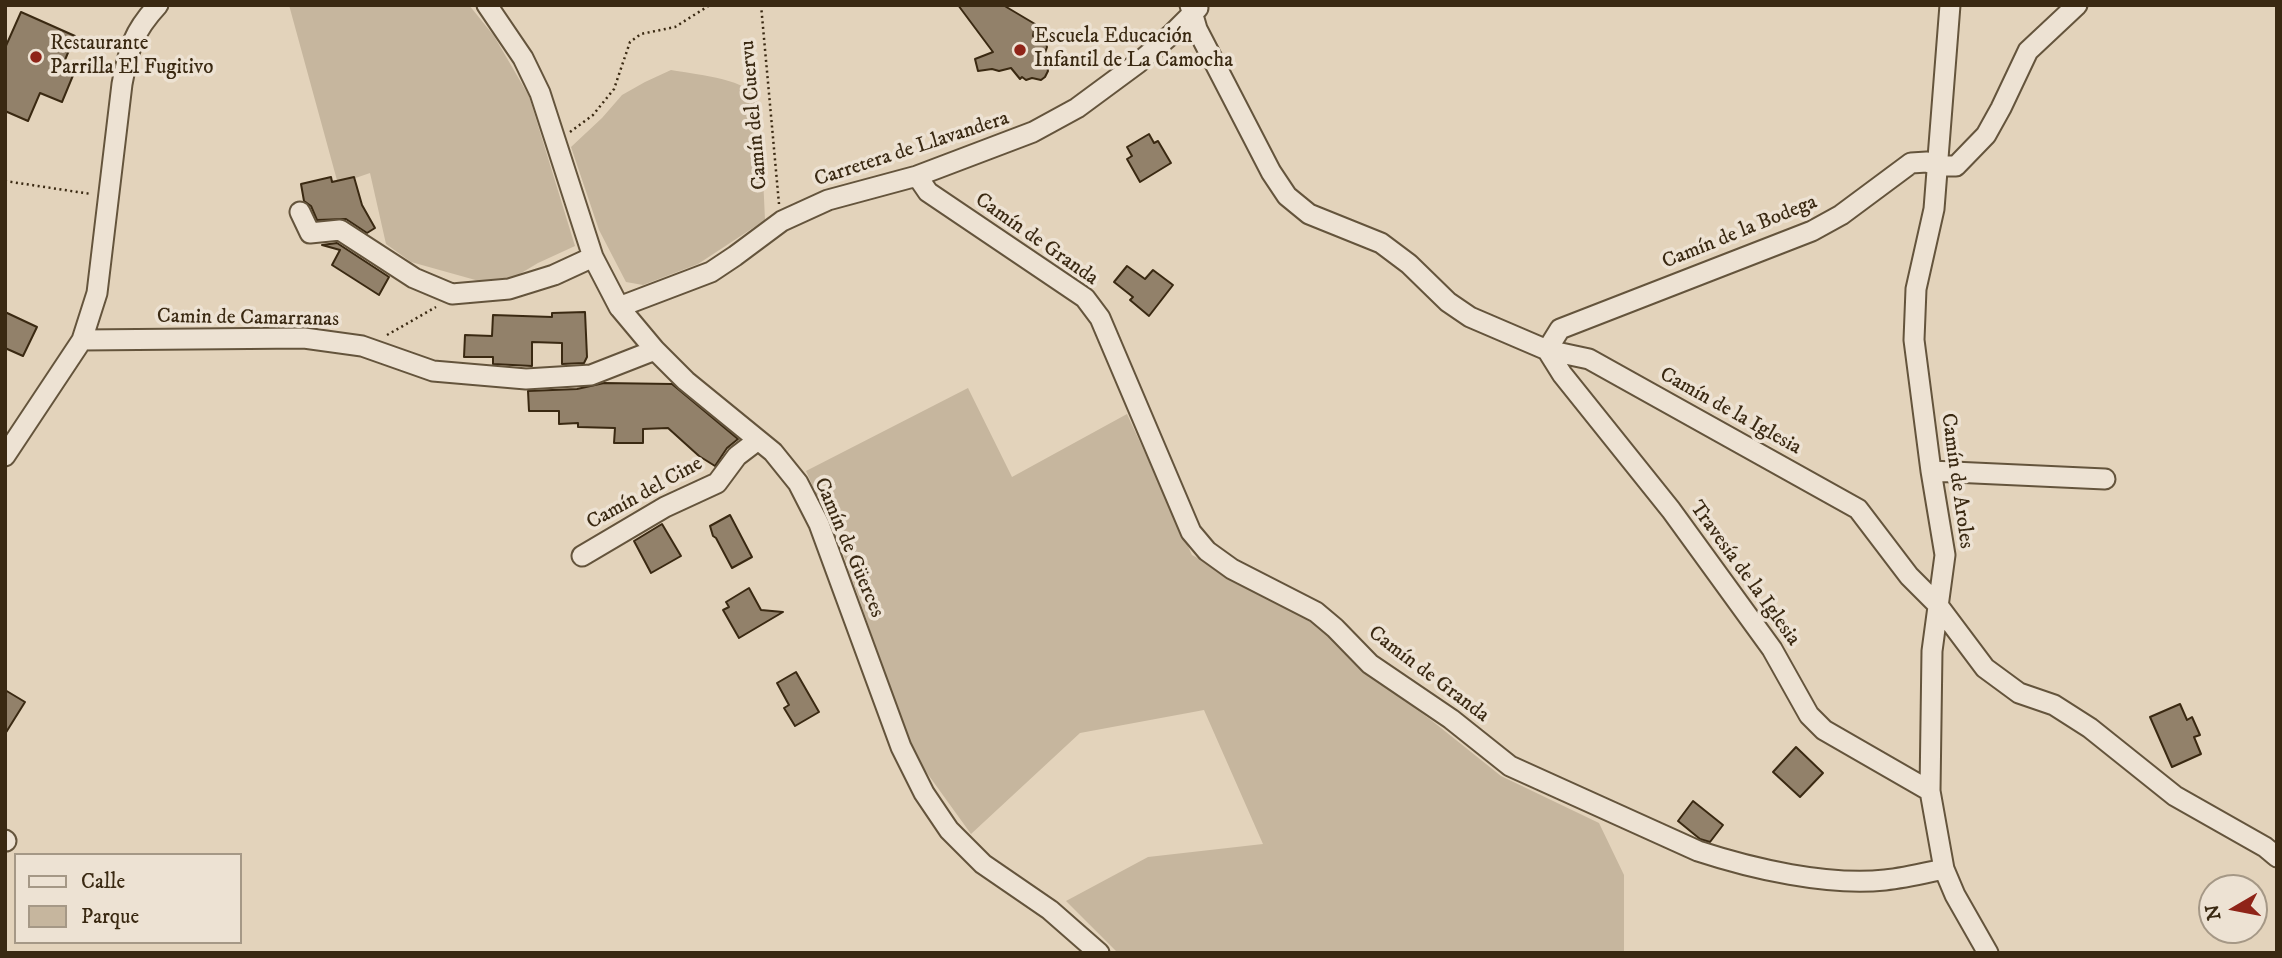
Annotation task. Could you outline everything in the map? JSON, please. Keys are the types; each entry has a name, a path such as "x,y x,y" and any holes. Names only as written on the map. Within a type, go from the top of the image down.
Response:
{"street":[{"path":"6,452 82,340 97,293 121,83 127,54 140,25 158,5"},
{"name":"Camín de Güerces","path":"487,5 523,58 540,93 593,257 619,307 655,351 773,452 799,483 819,524 901,747 924,793 949,830 983,864 1050,910 1099,953"},
{"name":"Camín de Aroles","path":"1950,5 1934,209 1916,289 1914,340 1945,555 1932,651 1930,791 1944,869 1955,895 1988,953"},
{"name":"Camín de la Bodega","path":"1546,350 1560,328 1812,232 1841,215 1911,163 1956,166 1986,135 2028,51 2077,5"},
{"name":"Carretera de Llavandera","path":"619,307 711,271 736,256 782,221 828,200 917,176 1033,132 1077,108 1138,63 1194,8"},
{"name":"Camín de la Iglesia","path":"1194,8 1271,172 1287,197 1309,214 1381,243 1409,264 1448,302 1470,317 1546,350 1589,359 1858,509 1909,576 1937,604 1985,667 2019,693 2054,705 2175,796 2265,847 2277,858"},
{"name":"Camín de Granda","path":"917,176 928,192 1085,298 1100,318 1191,532 1207,551 1232,569 1316,612 1370,664 1451,719 1510,766 1698,851 1730,861 1819,879 1884,881 1944,869"},
{"path":"300,212 310,233 340,230 414,278 452,294 509,289 554,275 593,257"},
{"name":"Camin de Camarranas","path":"82,340 304,338 362,346 433,370 526,379 591,375 655,351"},
{"name":"Travesía de la Iglesia","path":"1546,350 1562,374 1671,510 1772,649 1809,715 1824,730 1930,791"},
{"name":"Camín del Cine","path":"582,556 664,507 717,483 737,456 758,440"},
{"path":"1931,471 2105,479"}],"path":[{"path":"556,143 593,115 614,89 630,42 641,34 675,27 710,5"},
{"name":"Camín del Cuervu","path":"761,5 777,194 782,221"},
{"path":"5,181 108,197"},
{"path":"362,346 437,307 452,294"}],"green space":[{"path":"289,5 469,5 494,36 529,96 575,246 508,281 479,281 411,262 386,244 370,173 338,184"},
{"path":"671,70 729,81 749,90 757,99 760,112 765,220 698,264 643,285 626,282 599,230 571,147 622,95"},
{"path":"968,388 1012,477 1127,414 1192,555 1312,620 1366,672 1501,776 1599,823 1624,875 1624,953 1118,953 1066,901 1148,857 1263,844 1204,710 1080,733 971,834 914,755 844,556 806,471"}],"building":[{"name":"Escuela Educación Infantil de La Camocha","path":"958,5 1003,5 1035,24 1033,36 1045,41 1047,47 1044,56 1048,71 1045,77 1041,80 1020,79 1011,68 978,71 975,59 993,52"},
{"name":"Restaurante Parrilla El Fugitivo","path":"21,12 75,36 62,67 74,73 62,102 40,93 28,121 5,111 5,48"},
{"path":"1149,134 1154,143 1158,141 1171,163 1140,182 1127,159 1132,156 1127,147"},
{"path":"331,177 332,182 354,177 362,205 375,228 367,233 346,219 317,220 311,206 304,201 301,184"},
{"path":"337,243 389,277 379,295 332,265 340,250 322,245"},
{"path":"1127,266 1145,279 1153,270 1173,285 1149,316 1130,300 1133,297 1114,282"},
{"path":"5,312 37,327 23,356 5,348"},
{"path":"585,312 587,357 584,363 562,364 562,343 532,342 532,366 493,364 493,357 464,357 465,335 492,336 493,315 552,317 552,313"},
{"path":"604,383 672,384 738,439 727,448 715,466 699,456 668,428 643,429 643,443 614,443 615,428 578,427 578,423 559,424 559,411 529,411 528,391 577,389"},
{"path":"730,515 752,557 732,568 710,526"},
{"path":"662,524 681,556 651,573 634,541"},
{"path":"749,588 761,610 783,612 739,638 723,610 729,607 726,602"},
{"path":"796,672 819,712 795,726 784,708 789,705 777,683"},
{"path":"5,690 25,702 5,734"},
{"path":"2180,704 2187,720 2192,717 2200,735 2194,737 2201,754 2172,767 2150,717"},
{"path":"1796,747 1823,773 1800,797 1773,772"},
{"path":"1693,801 1723,825 1710,842 1700,839 1678,821"}],"place":[{"name":"Escuela Educación Infantil de La Camocha","path":"1020,50"},
{"name":"Restaurante Parrilla El Fugitivo","path":"36,57"}]}
